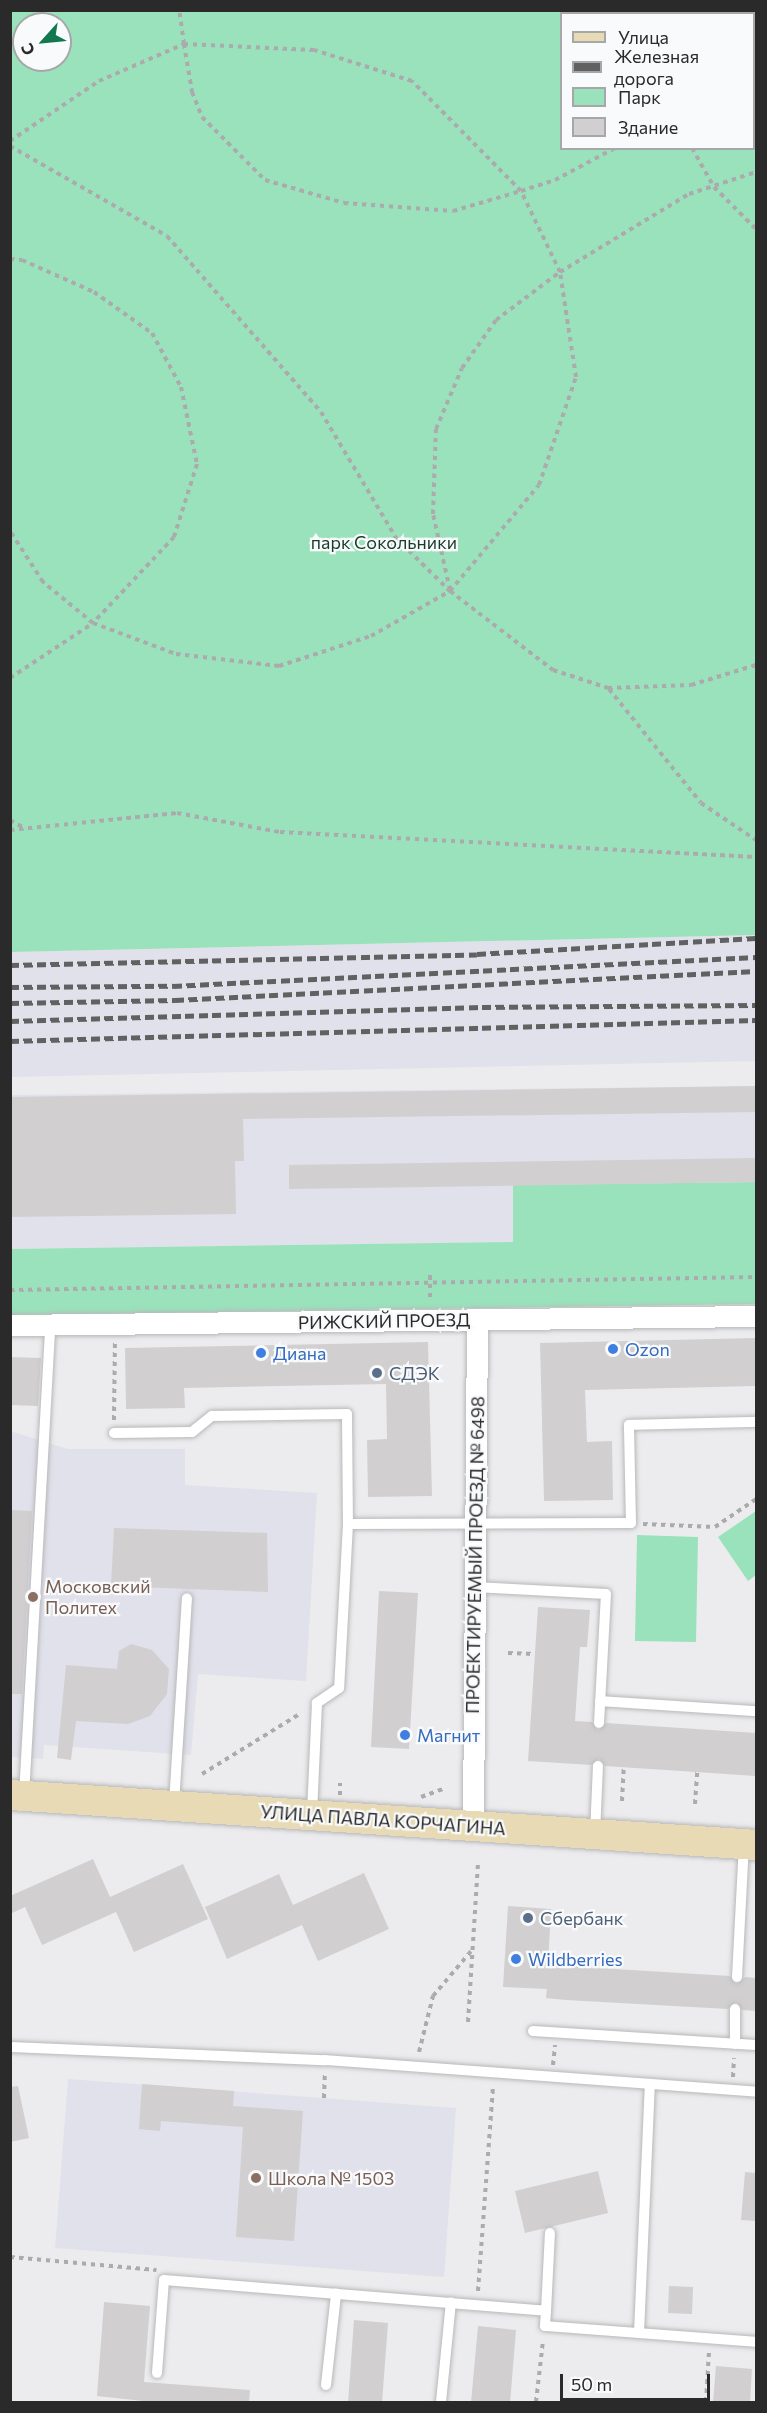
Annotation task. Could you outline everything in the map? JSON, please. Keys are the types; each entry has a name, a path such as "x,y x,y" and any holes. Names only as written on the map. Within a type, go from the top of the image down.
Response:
{"street":[{"name":"РИЖСКИЙ ПРОЕЗД","path":"10,1325 756,1316"},
{"name":"ПРОЕКТИРУЕМЫЙ ПРОЕЗД № 6498","path":"472,1826 477,1320"},
{"name":"УЛИЦА ПАВЛА КОРЧАГИНА","path":"17,1795 750,1844"}],"lane":[{"path":"17,1795 50,1325"},
{"path":"114,1432 192,1432 212,1416 346,1414 348,1524 339,1688 317,1703 312,1815"},
{"path":"348,1524 631,1523 629,1425 756,1422"},
{"path":"475,1587 606,1594 599,1723"},
{"path":"174,1806 187,1598"},
{"path":"600,1701 756,1711"},
{"path":"595,1834 598,1766"},
{"path":"737,1977 750,1844"},
{"path":"735,2009 735,2044"},
{"path":"533,2031 756,2045"},
{"path":"10,2047 325,2060 756,2092"},
{"path":"639,2333 650,2085"},
{"path":"550,2233 545,2326 756,2342"},
{"path":"157,2373 164,2280 546,2311"},
{"path":"326,2385 336,2294"},
{"path":"441,2403 451,2302"}],"path":[{"path":"179,10 192,92 202,117 265,180 344,203 453,211 555,180 611,150"},
{"path":"10,141 99,81 184,44 315,50 412,81 520,191 560,272 576,377 539,485 450,591 370,636 279,666 176,654 93,623 43,582 10,531"},
{"path":"10,146 167,236 321,412 396,538 450,591 553,670 608,688 691,685 756,665"},
{"path":"693,150 714,187 756,229"},
{"path":"450,591 433,514 436,429 462,368 496,320 560,272 689,194 756,172"},
{"path":"10,259 22,260 94,292 152,333 181,387 197,464 174,537 93,623 10,678"},
{"path":"608,688 701,803 756,840"},
{"path":"10,830 177,813 280,832 756,857"},
{"path":"10,820 27,829"},
{"path":"429,1275 430,1309"},
{"path":"10,1290 756,1277"},
{"path":"114,1432 115,1338"},
{"path":"631,1523 715,1527 756,1499"},
{"path":"508,1653 535,1654"},
{"path":"202,1774 317,1703"},
{"path":"622,1801 624,1767"},
{"path":"695,1804 697,1772"},
{"path":"468,2022 478,1863"},
{"path":"415,2067 433,1996 472,1950"},
{"path":"552,2077 555,2033"},
{"path":"733,2090 735,2044"},
{"path":"324,2098 325,2060"},
{"path":"477,2304 494,2073"},
{"path":"10,2257 155,2268 164,2280"},
{"path":"536,2403 545,2326"},
{"path":"706,2403 710,2339"}],"shaded area":[{"path":"756,935 756,1061 11,1077 10,952"},
{"path":"756,1086 756,1182 513,1185 514,1242 11,1249 10,1095"},
{"path":"10,1431 68,1449 185,1449 185,1485 317,1493 306,1681 198,1674 191,1755 44,1745 43,1759 11,1757"},
{"name":"Школа № 1503","path":"68,2079 456,2108 444,2277 55,2248"}],"green space":[{"name":"парк Сокольники","path":"10,11 756,11 756,935 11,952"},
{"path":"756,1182 756,1304 11,1315 10,1249 513,1242 513,1185"},
{"path":"756,1511 756,1575 748,1581 718,1537"},
{"path":"637,1535 698,1537 696,1642 635,1641"}],"building":[{"path":"756,1086 756,1112 243,1119 244,1161 235,1161 236,1214 10,1217 10,1097"},
{"path":"756,1158 756,1182 289,1189 289,1165"},
{"path":"756,1338 756,1386 585,1390 587,1442 612,1441 613,1500 544,1501 540,1343"},
{"path":"428,1342 432,1496 368,1497 367,1440 387,1439 386,1384 184,1388 185,1408 126,1409 125,1348"},
{"path":"10,1357 41,1358 38,1406 10,1405"},
{"path":"10,1510 32,1511 22,1694 10,1694"},
{"path":"114,1528 267,1533 268,1592 111,1586"},
{"path":"379,1591 418,1593 409,1749 371,1747"},
{"path":"538,1607 590,1610 587,1647 580,1647 575,1721 592,1722 598,1730 606,1723 756,1733 756,1776 605,1766 599,1759 591,1765 528,1761"},
{"path":"131,1644 152,1650 169,1669 167,1694 150,1716 128,1724 76,1721 71,1760 57,1758 66,1665 117,1669 119,1651"},
{"path":"93,1859 110,1897 183,1864 208,1919 134,1952 116,1912 42,1945 25,1907 10,1914 10,1896"},
{"path":"364,1873 389,1929 318,1961 302,1925 227,1959 205,1907 279,1874 293,1905"},
{"path":"508,1906 551,1909 548,1965 730,1976 736,1984 745,1977 756,1978 756,2011 742,2010 736,2002 728,2009 566,2000 546,1998 547,1989 503,1987"},
{"path":"142,2084 234,2091 233,2106 303,2111 294,2241 236,2237 243,2127 161,2121 160,2131 139,2129"},
{"path":"18,2086 29,2138 10,2142 10,2087"},
{"path":"598,2171 608,2213 525,2233 515,2191"},
{"path":"745,2172 756,2173 756,2221 741,2220"},
{"path":"669,2286 693,2287 692,2314 668,2313"},
{"path":"104,2302 150,2306 144,2382 250,2390 249,2403 162,2403 97,2396"},
{"path":"354,2320 388,2323 382,2403 348,2403"},
{"path":"478,2326 516,2330 510,2403 471,2403"},
{"path":"716,2366 752,2369 750,2403 713,2403"}],"railway":[{"path":"10,965 477,954 756,938"},
{"path":"10,987 173,986 756,957"},
{"path":"10,1003 175,1000 756,971"},
{"path":"10,1021 482,1007 756,1005"},
{"path":"10,1041 756,1020"}],"place":[{"name":"Ozon","path":"613,1349"},
{"name":"Диана","path":"261,1353"},
{"name":"СДЭК","path":"377,1373"},
{"name":"Московский Политех","path":"33,1597"},
{"name":"Магнит","path":"405,1735"},
{"name":"Сбербанк","path":"528,1918"},
{"name":"Wildberries","path":"516,1959"},
{"name":"Школа № 1503","path":"256,2178"}]}
